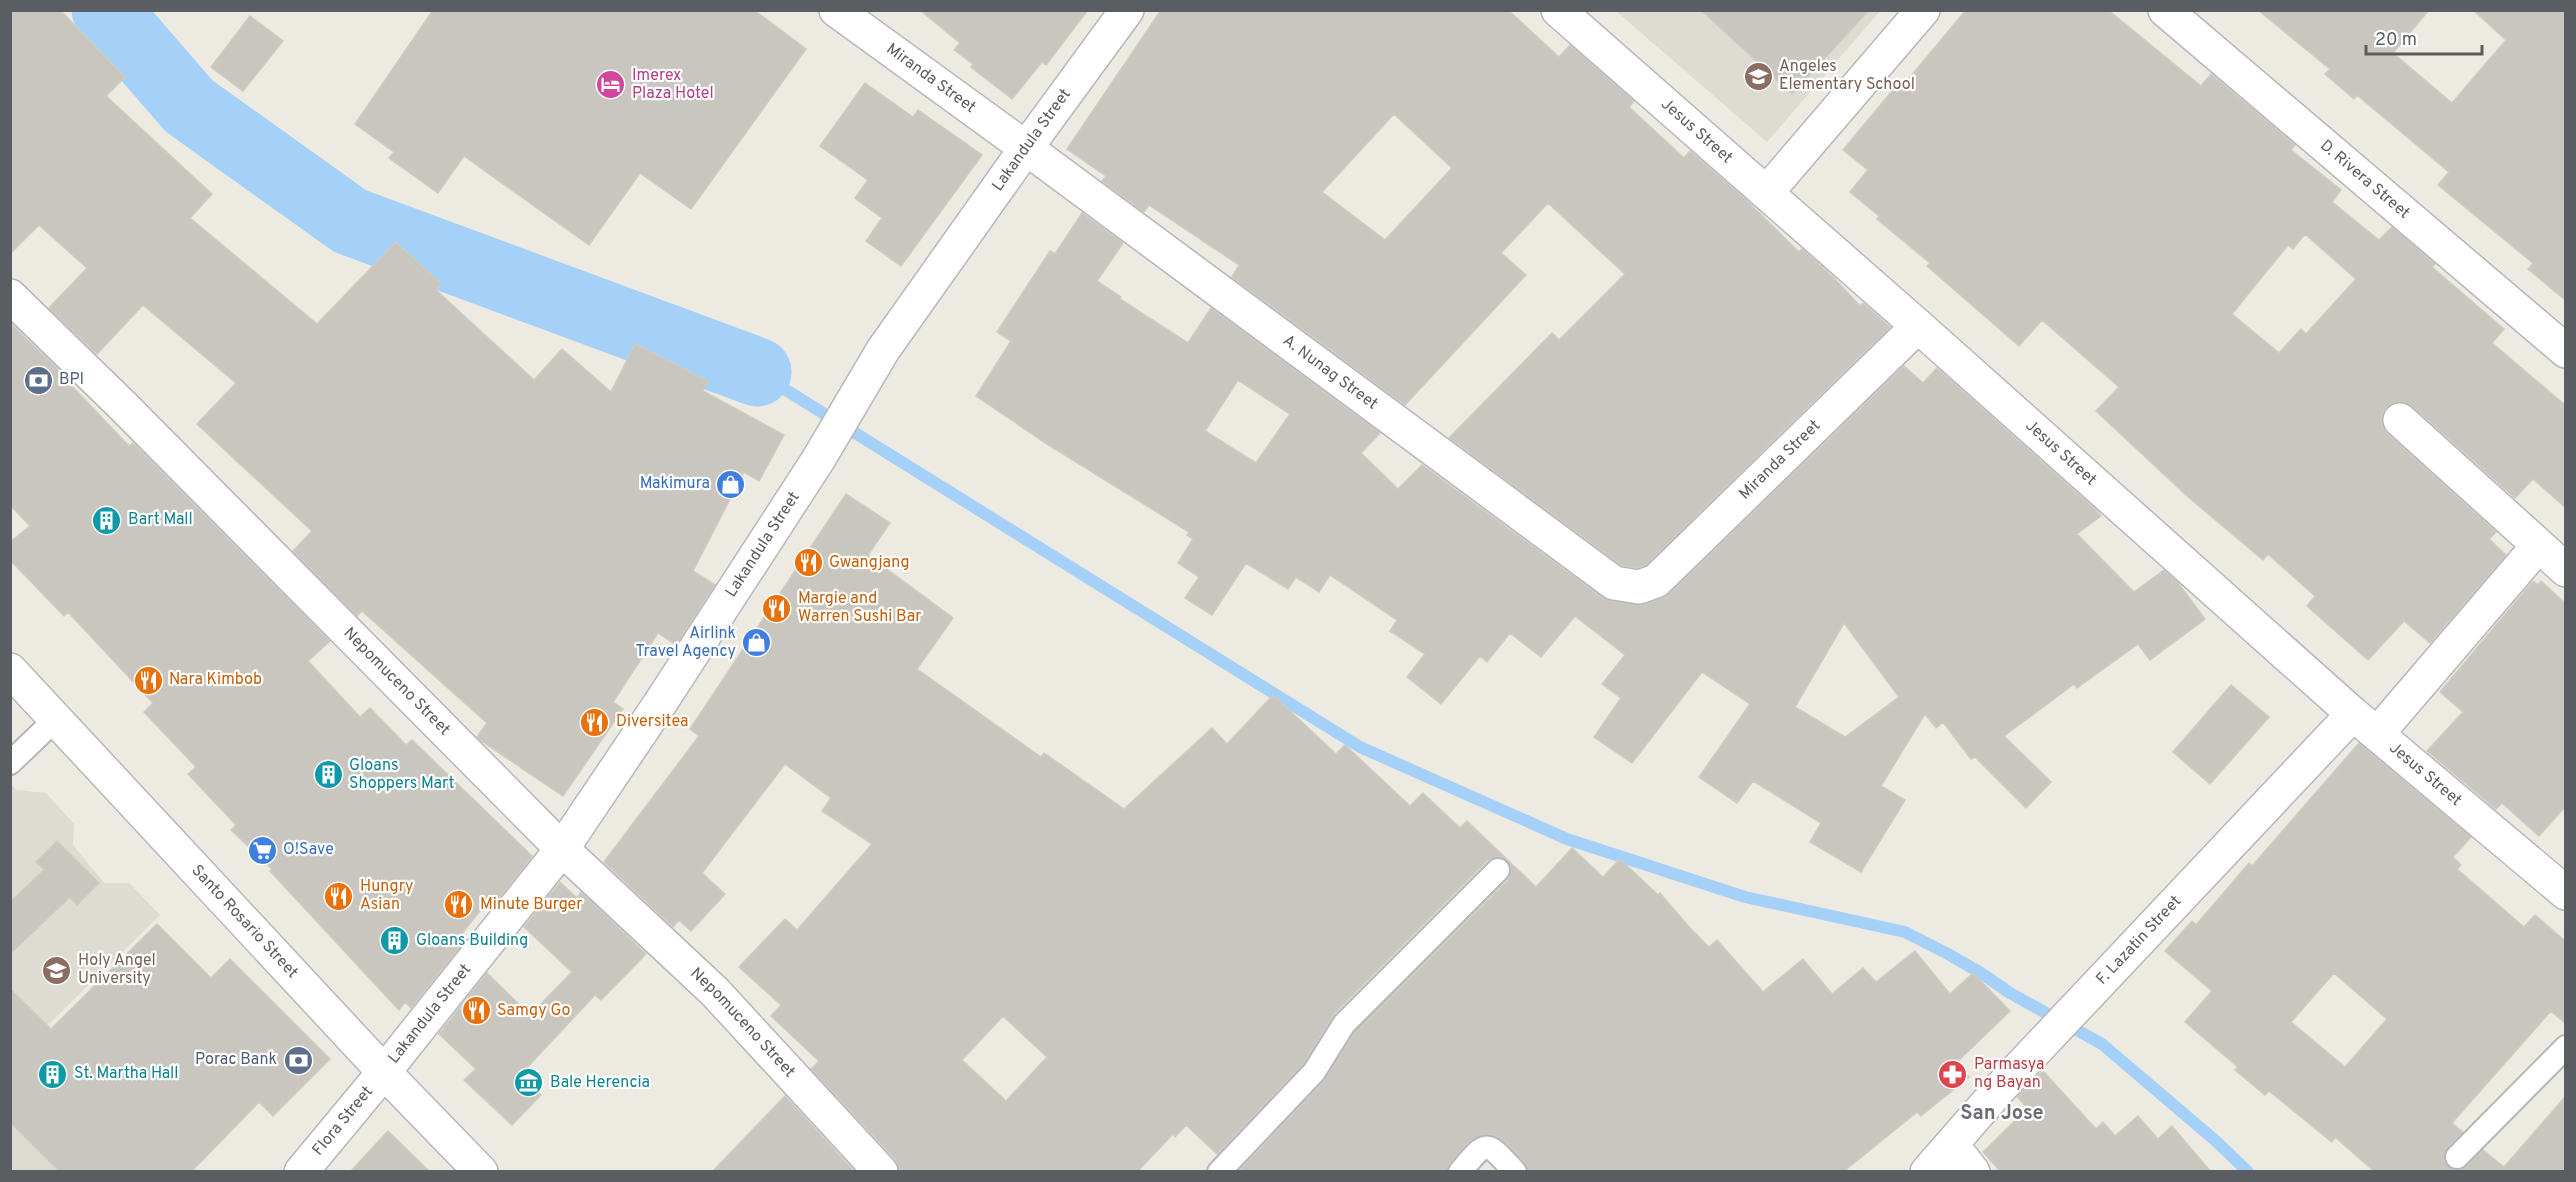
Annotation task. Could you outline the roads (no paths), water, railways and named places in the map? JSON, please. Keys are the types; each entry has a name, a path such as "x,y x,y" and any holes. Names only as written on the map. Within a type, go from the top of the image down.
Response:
{"street":[{"name":"Miranda Street","path":"836,10 1026,148"},
{"name":"Lakandula Street","path":"384,1072 562,849 661,702 818,460 883,350 1127,10"},
{"name":"Jesus Street","path":"1558,10 1767,192 2365,724 2565,893"},
{"path":"1767,192 1923,10"},
{"name":"D. Rivera Street","path":"2165,10 2565,351"},
{"name":"A. Nunag Street","path":"1026,148 1614,583 1639,587"},
{"name":"Nepomuceno Street","path":"10,296 124,406 562,849 715,992 881,1172"},
{"name":"Miranda Street","path":"1639,587 1656,581 1918,326"},
{"path":"2400,420 2565,570"},
{"name":"F. Lazatin Street","path":"1927,1172 2002,1085 2124,957 2365,724 2538,546"},
{"name":"Santo Rosario Street","path":"10,670 384,1072 481,1172"},
{"name":"Flora Street","path":"301,1172 384,1072"},
{"path":"1952,1145 1973,1172"}],"lane":[{"path":"10,763 56,719"},
{"path":"1219,1172 1314,1072 1344,1024 1498,870"},
{"path":"2457,1157 2565,1047"},
{"path":"1460,1172 1480,1148 1487,1146 1492,1148 1515,1172"}],"waterway":[{"path":"106,10 189,106 350,221 757,372"},
{"path":"757,372 1360,747 1567,839 1745,897 1905,932 1948,954 2010,993 2102,1044 2217,1142 2248,1172"}],"place":[{"name":"Angeles Elementary School","path":"1758,76"},
{"name":"Imerex Plaza Hotel","path":"611,85"},
{"name":"BPI","path":"38,380"},
{"name":"Makimura","path":"731,484"},
{"name":"Bart Mall","path":"107,520"},
{"name":"Gwangjang","path":"808,563"},
{"name":"Margie and Warren Sushi Bar","path":"777,608"},
{"name":"Airlink Travel Agency","path":"757,643"},
{"name":"Nara Kimbob","path":"148,680"},
{"name":"Diversitea","path":"595,722"},
{"name":"Gloans Shoppers Mart","path":"328,775"},
{"name":"O!Save","path":"262,850"},
{"name":"Hungry Asian","path":"339,896"},
{"name":"Minute Burger","path":"459,905"},
{"name":"Gloans Building","path":"395,941"},
{"name":"Holy Angel University","path":"57,970"},
{"name":"Samgy Go","path":"476,1011"},
{"name":"Porac Bank","path":"298,1060"},
{"name":"St. Martha Hall","path":"53,1074"},
{"name":"Parmasya ng Bayan","path":"1953,1074"},
{"name":"Bale Herencia","path":"529,1083"}],"district":[{"name":"San Jose","path":"2002,1114"}]}
